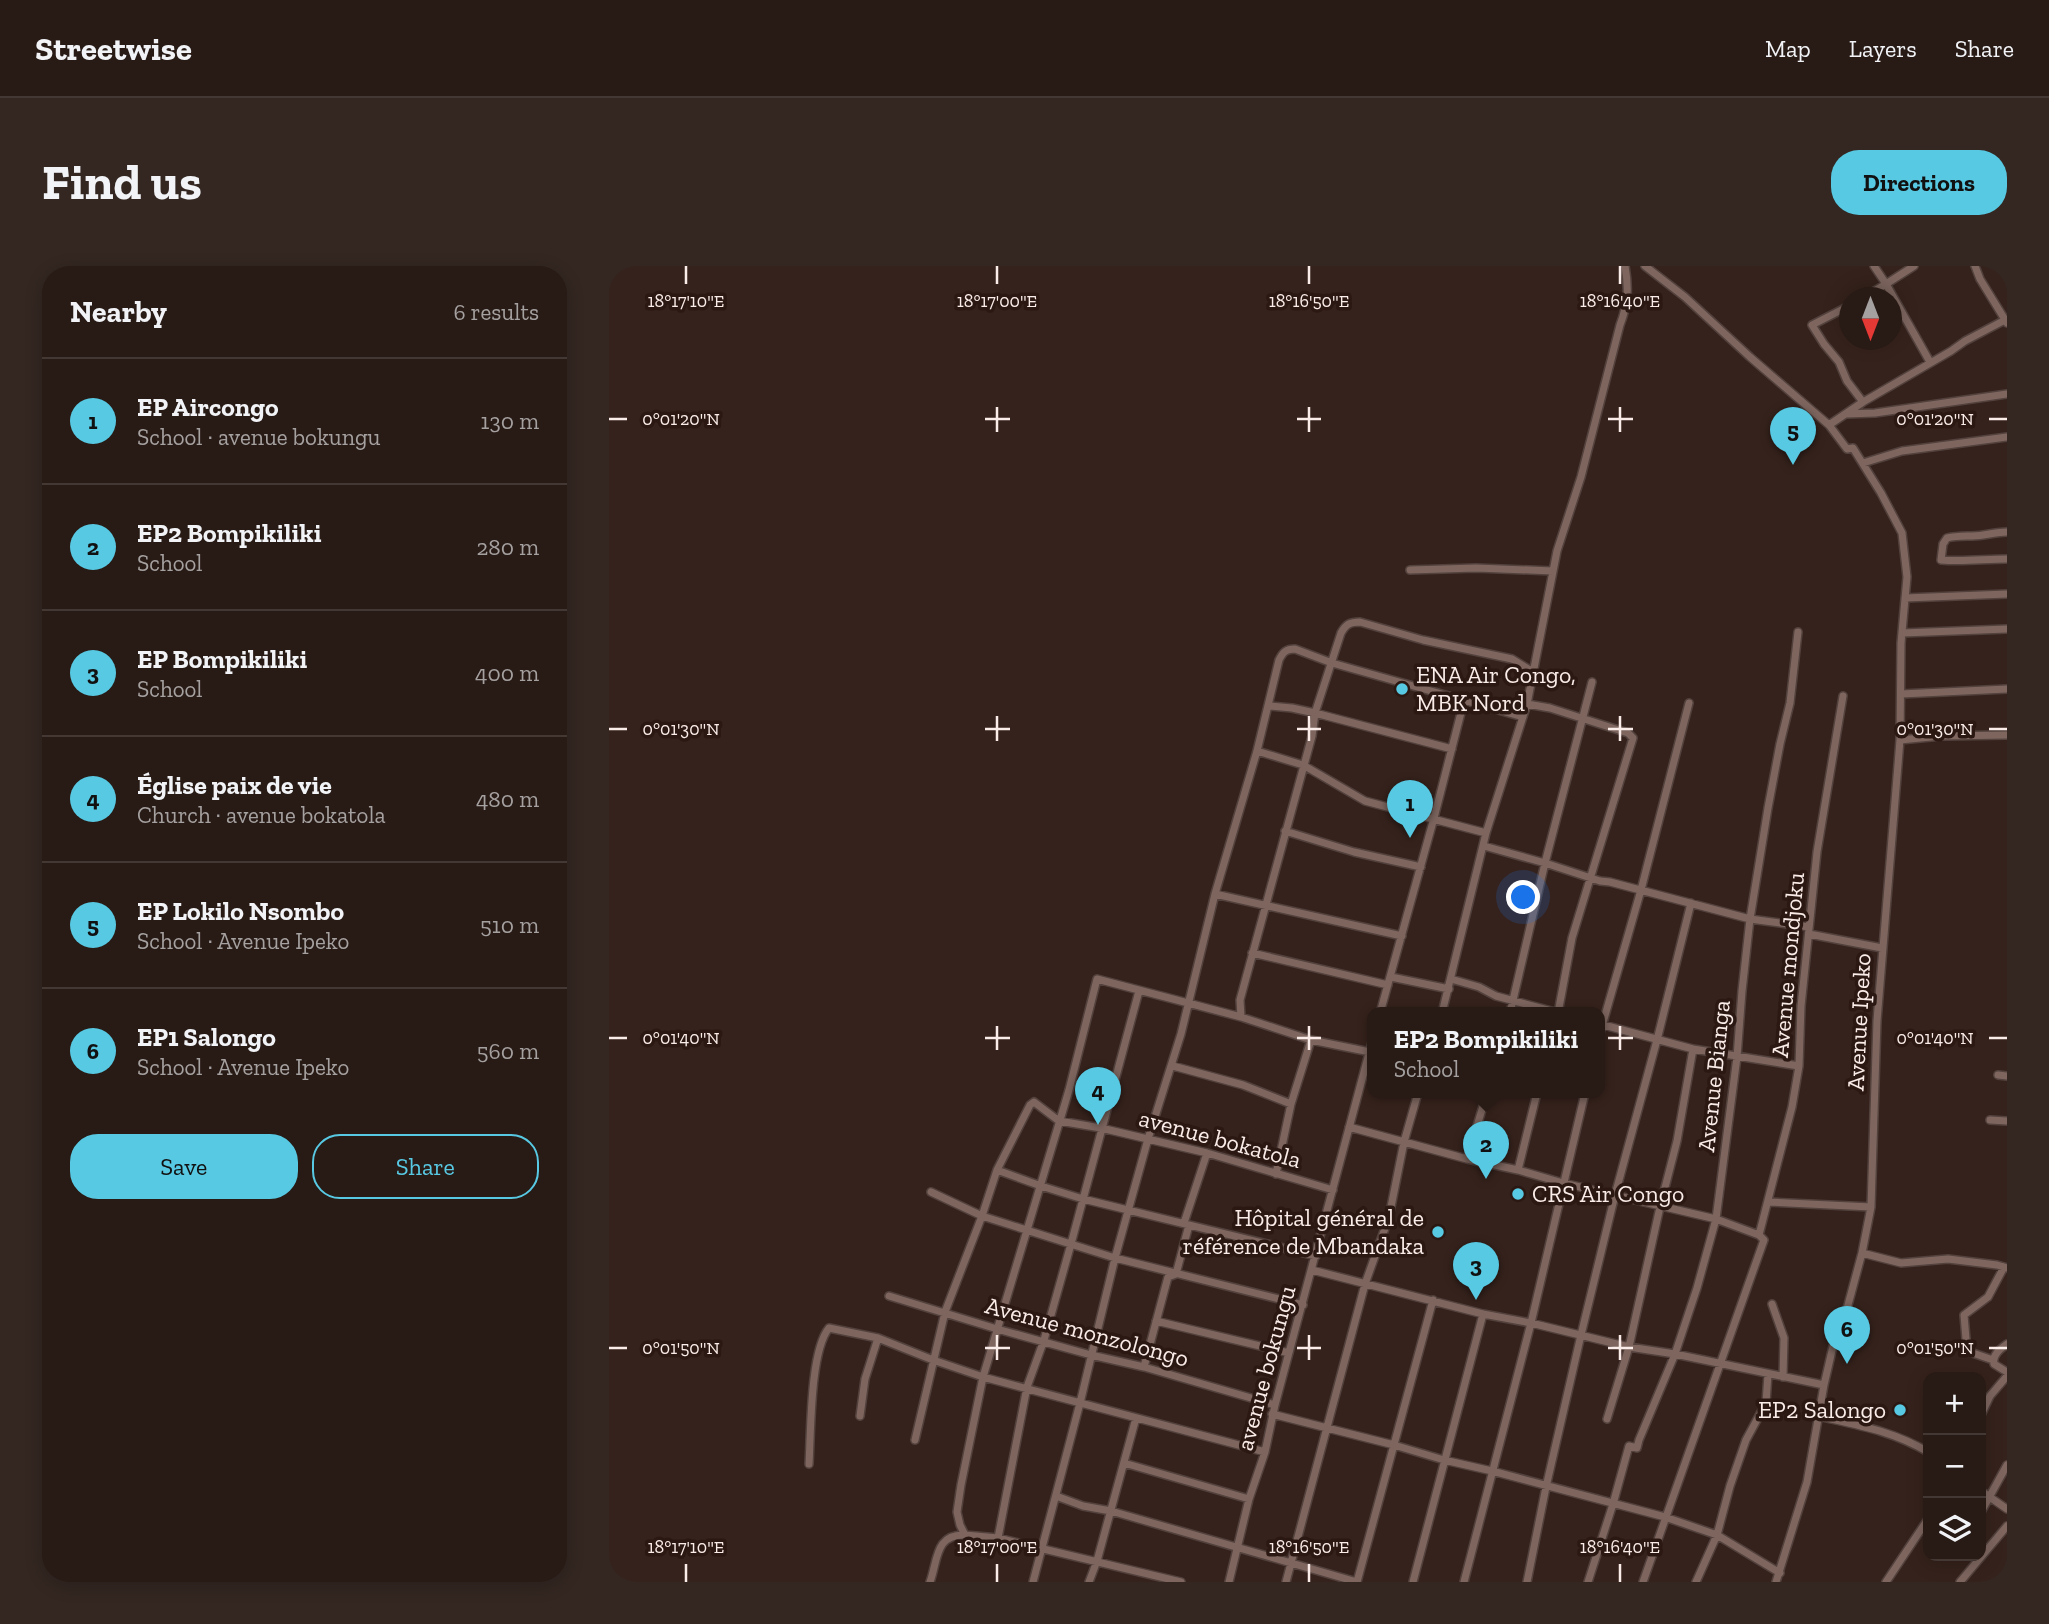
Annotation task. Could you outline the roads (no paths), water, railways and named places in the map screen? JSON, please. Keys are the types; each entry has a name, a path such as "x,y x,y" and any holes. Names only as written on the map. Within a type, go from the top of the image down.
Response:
{"street":[{"path":"1444,1007 1486,833 1527,704 1557,551 1581,478 1627,307 1625,266"},
{"name":"Avenue Ipeko","path":"1645,266 1696,306 1829,425 1847,449 1853,448 1881,493 1904,538 1907,577 1902,633 1900,740 1873,1084 1874,1162 1871,1208 1844,1320 1834,1342 1807,1482 1776,1582"},
{"path":"1874,266 1930,362"},
{"path":"1881,287 1914,266"},
{"path":"1829,425 1965,341 2006,322 1975,266"},
{"path":"1839,312 1812,325 1863,402"},
{"path":"1846,414 1875,414 2007,394"},
{"path":"1863,463 1902,451 2007,437"},
{"path":"2007,531 1947,538 1943,544 1941,560 1955,562 2007,559"},
{"path":"1410,570 1476,568 1553,571"},
{"path":"1905,598 2007,594"},
{"path":"1241,1017 1240,1000 1312,736 1315,713 1346,625 1360,622 1423,640 1512,659 1533,672"},
{"path":"1902,633 2007,629"},
{"name":"Avenue Bianga","path":"1588,1582 1629,1446 1637,1448 1675,1354 1716,1219 1751,919 1773,782 1790,702 1798,632"},
{"path":"1033,1582 1115,1258 1148,1139 1173,1066 1215,894 1258,751 1283,652 1295,649 1332,663 1523,717"},
{"path":"1512,1007 1545,863 1592,682"},
{"path":"1901,694 2007,689"},
{"name":"Avenue mondjoku","path":"1643,1582 1764,1244 1759,1235 1785,1142 1798,1066 1801,1006 1817,852 1843,696"},
{"path":"1382,1007 1464,701"},
{"path":"1605,1010 1641,890 1689,703"},
{"path":"1527,704 1550,708 1628,733 1633,738 1572,938 1559,1007"},
{"path":"1269,706 1315,713 1452,749"},
{"path":"1900,740 2007,735"},
{"path":"1258,751 1303,765 1365,800 1486,833"},
{"path":"1285,831 1354,852 1421,867"},
{"path":"1484,846 1600,881 1882,948"},
{"path":"1215,894 1402,936"},
{"path":"1527,1582 1581,1335 1691,904"},
{"path":"1252,953 1389,981 1449,989"},
{"path":"965,1535 957,1512 983,1377 1069,1090 1097,979 1241,1017 1311,1040 1367,1051"},
{"path":"1451,979 1536,1007"},
{"path":"997,1538 1027,1387 1044,1340 1139,991"},
{"path":"1605,1028 1693,1049 1798,1066"},
{"path":"1276,1174 1291,1104 1311,1040"},
{"path":"1607,1419 1629,1347 1677,1141 1693,1049"},
{"name":"avenue bokungu","path":"1229,1582 1367,1063"},
{"path":"1173,1066 1243,1086 1291,1104"},
{"path":"1998,1075 2007,1076"},
{"path":"1286,1582 1365,1284 1389,1217 1404,1142 1417,1098"},
{"path":"1467,1159 1485,1098"},
{"path":"1518,1170 1536,1098"},
{"path":"1464,1582 1531,1323 1584,1098"},
{"name":"avenue bokatola","path":"915,1440 945,1312 972,1246 997,1170 1031,1103 1037,1102 1059,1121 1207,1153 1333,1190"},
{"path":"1990,1120 2007,1121"},
{"path":"1349,1126 1467,1159 1716,1219 1759,1235"},
{"path":"1176,1274 1186,1224 1207,1153"},
{"path":"997,1170 1083,1199 1316,1256"},
{"path":"931,1192 982,1216 1115,1258 1303,1305"},
{"path":"1768,1202 1871,1208"},
{"path":"1862,1252 1901,1263 1948,1259 2005,1268 1988,1297 1964,1315 1967,1351 1993,1360 1994,1364 2007,1374 1986,1404"},
{"path":"1312,1270 1483,1314 1629,1347 1824,1385"},
{"path":"1144,1367 1168,1277 1176,1274"},
{"name":"Avenue monzolongo","path":"889,1296 997,1329 1144,1367 1275,1405"},
{"path":"1056,1496 1083,1506 1111,1511 1357,1582 1433,1300"},
{"path":"1772,1304 1784,1338 1783,1377"},
{"path":"1413,1582 1483,1314"},
{"path":"1156,1321 1289,1353"},
{"path":"809,1464 816,1364 823,1335 829,1328 878,1338 983,1377 1265,1452"},
{"path":"860,1416 865,1379 878,1338"},
{"path":"1993,1360 2007,1344"},
{"path":"1696,1582 1717,1535 1746,1440 1766,1403 1768,1374"},
{"path":"1272,1414 1665,1517 1717,1535 1780,1573"},
{"path":"1818,1416 1890,1433 1923,1449"},
{"path":"1089,1582 1136,1418"},
{"path":"1124,1463 1249,1499"},
{"path":"1986,1504 2007,1465"},
{"path":"1986,1494 2007,1509"},
{"path":"1886,1582 1923,1526"},
{"path":"1960,1582 2007,1526"},
{"path":"930,1582 938,1553 946,1538 954,1535 997,1538 1181,1582"}],"place":[{"name":"EP Lokilo Nsombo","path":"1793,465"},
{"name":"ENA Air Congo, MBK Nord","path":"1402,689"},
{"name":"EP Aircongo","path":"1410,838"},
{"name":"Église paix de vie","path":"1098,1125"},
{"name":"EP2 Bompikiliki","path":"1486,1179"},
{"name":"CRS Air Congo","path":"1518,1194"},
{"name":"Hôpital général de référence de Mbandaka","path":"1438,1232"},
{"name":"EP Bompikiliki","path":"1476,1300"},
{"name":"EP1 Salongo","path":"1847,1364"},
{"name":"EP2 Salongo","path":"1900,1410"}]}
